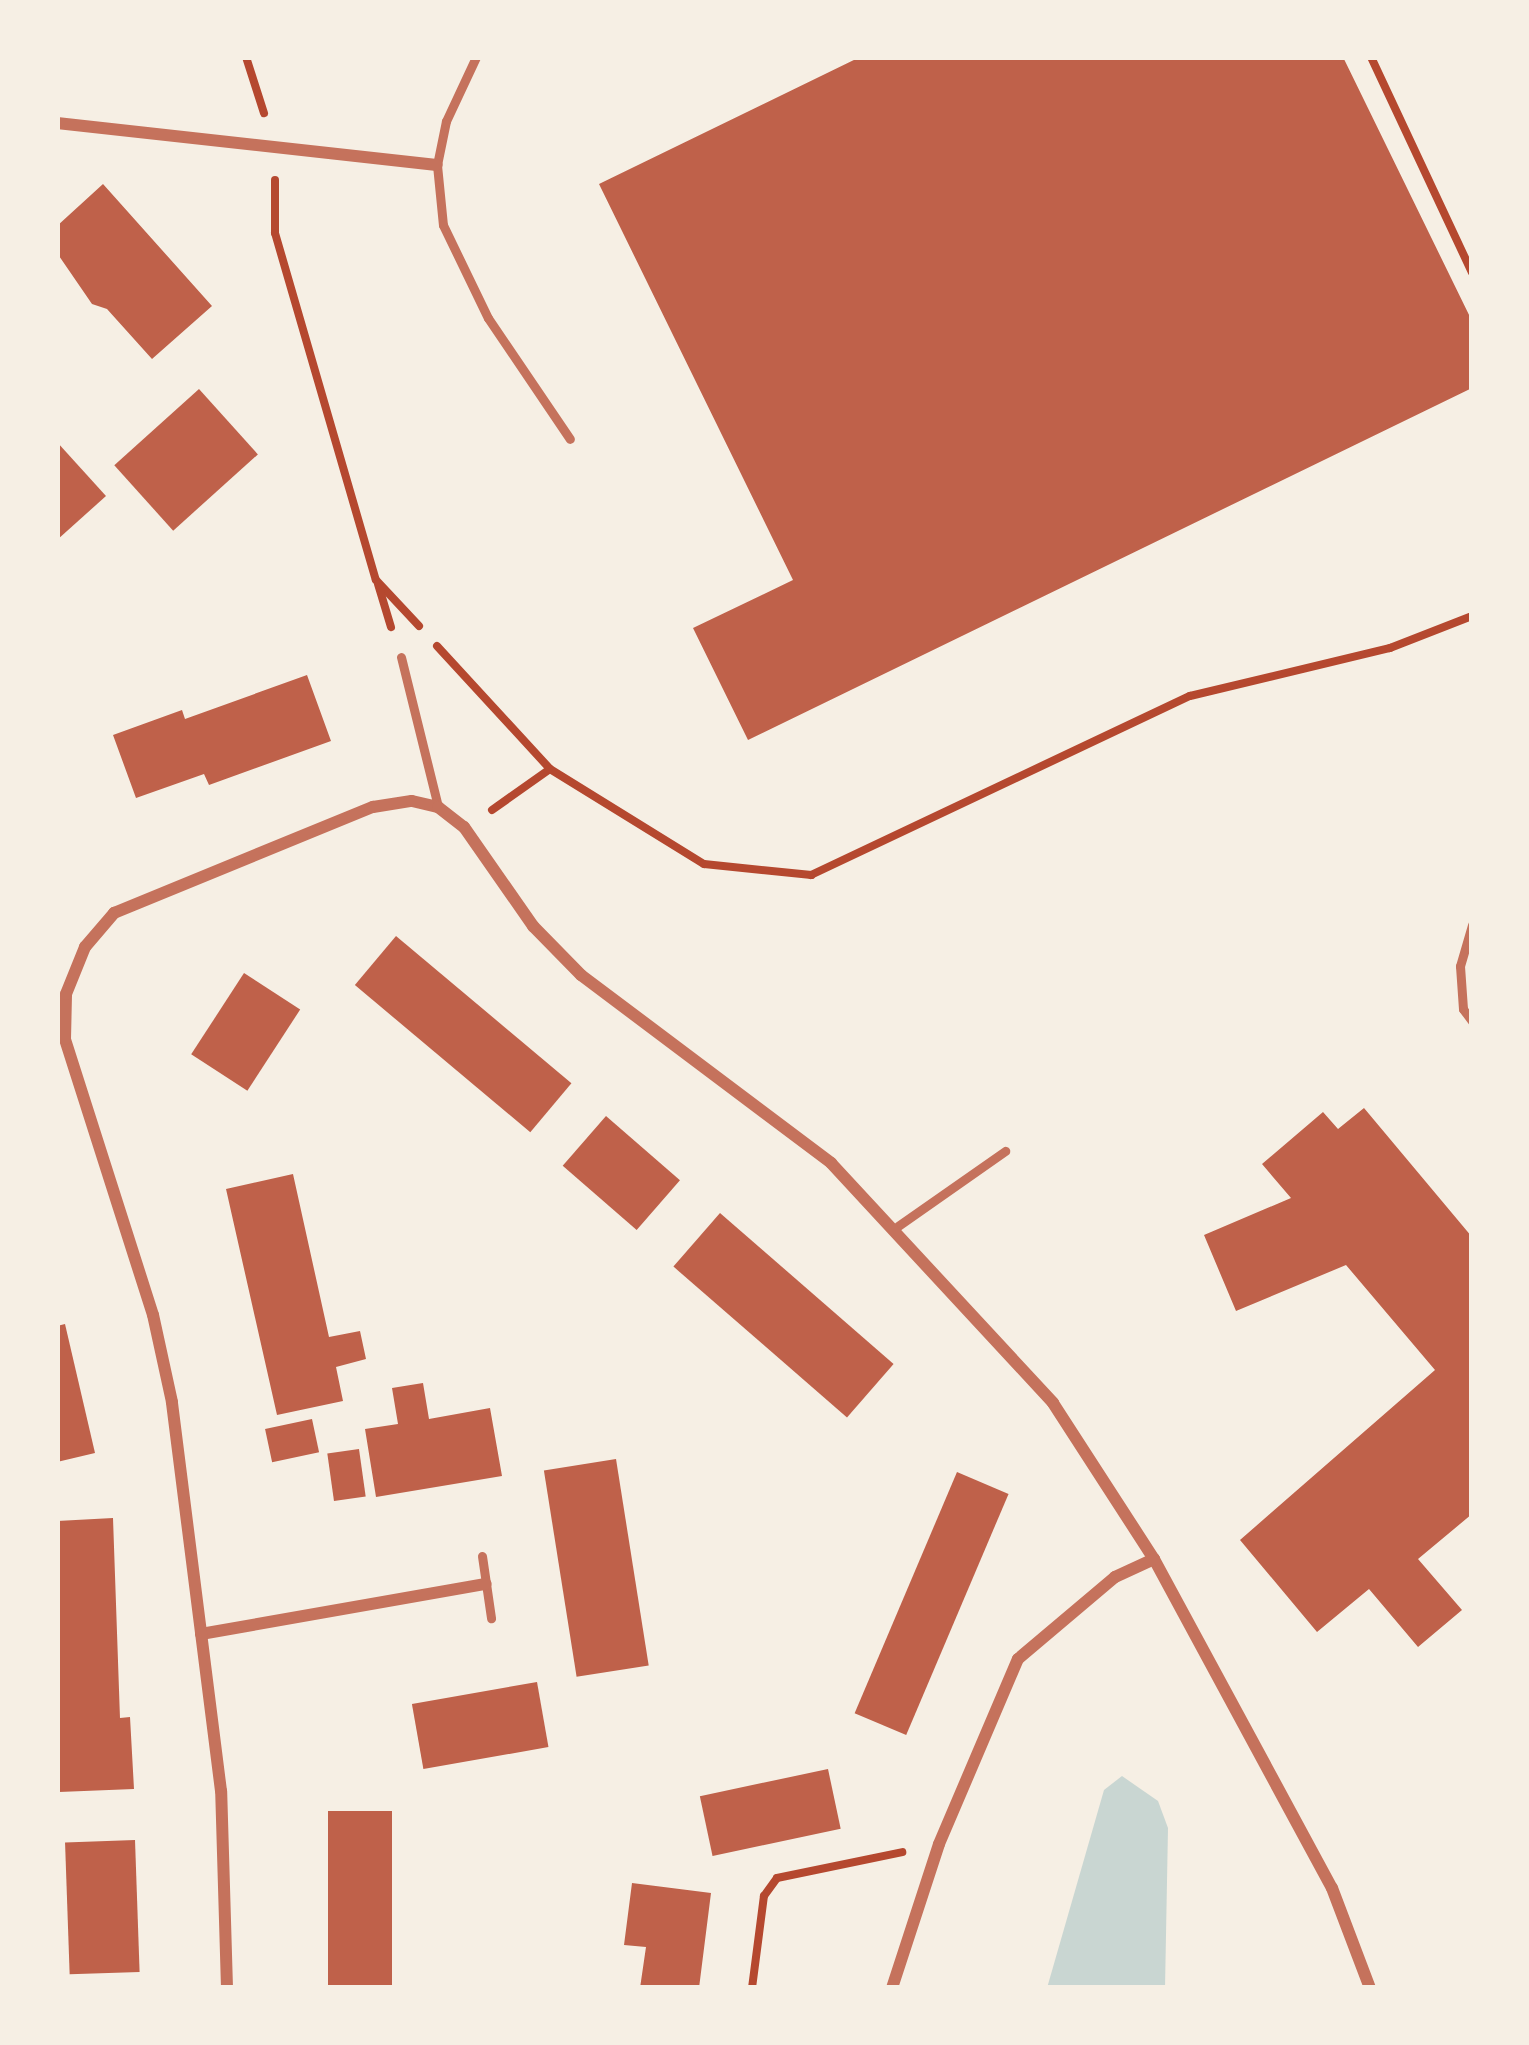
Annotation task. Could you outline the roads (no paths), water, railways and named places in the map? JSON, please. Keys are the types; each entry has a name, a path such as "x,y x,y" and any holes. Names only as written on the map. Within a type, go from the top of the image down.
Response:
{"street":[{"path":"57,123 437,165"},
{"path":"227,1988 221,1792 172,1402 153,1315 65,1040 66,994 86,947 114,913 148,894 373,807 438,807 464,827 533,926 581,975 832,1163 898,1226 1053,1402 1154,1559 1332,1888 1370,1988"},
{"path":"892,1988 939,1844 1018,1659 1115,1577 1154,1559"},
{"path":"201,1634 486,1584"}],"lane":[{"path":"476,57 446,121 437,165 442,225 488,318 570,440"},
{"path":"401,657 438,807"},
{"path":"1472,925 1460,967 1463,1009 1472,1021"},
{"path":"898,1226 1005,1150"},
{"path":"482,1556 491,1618"}]}
